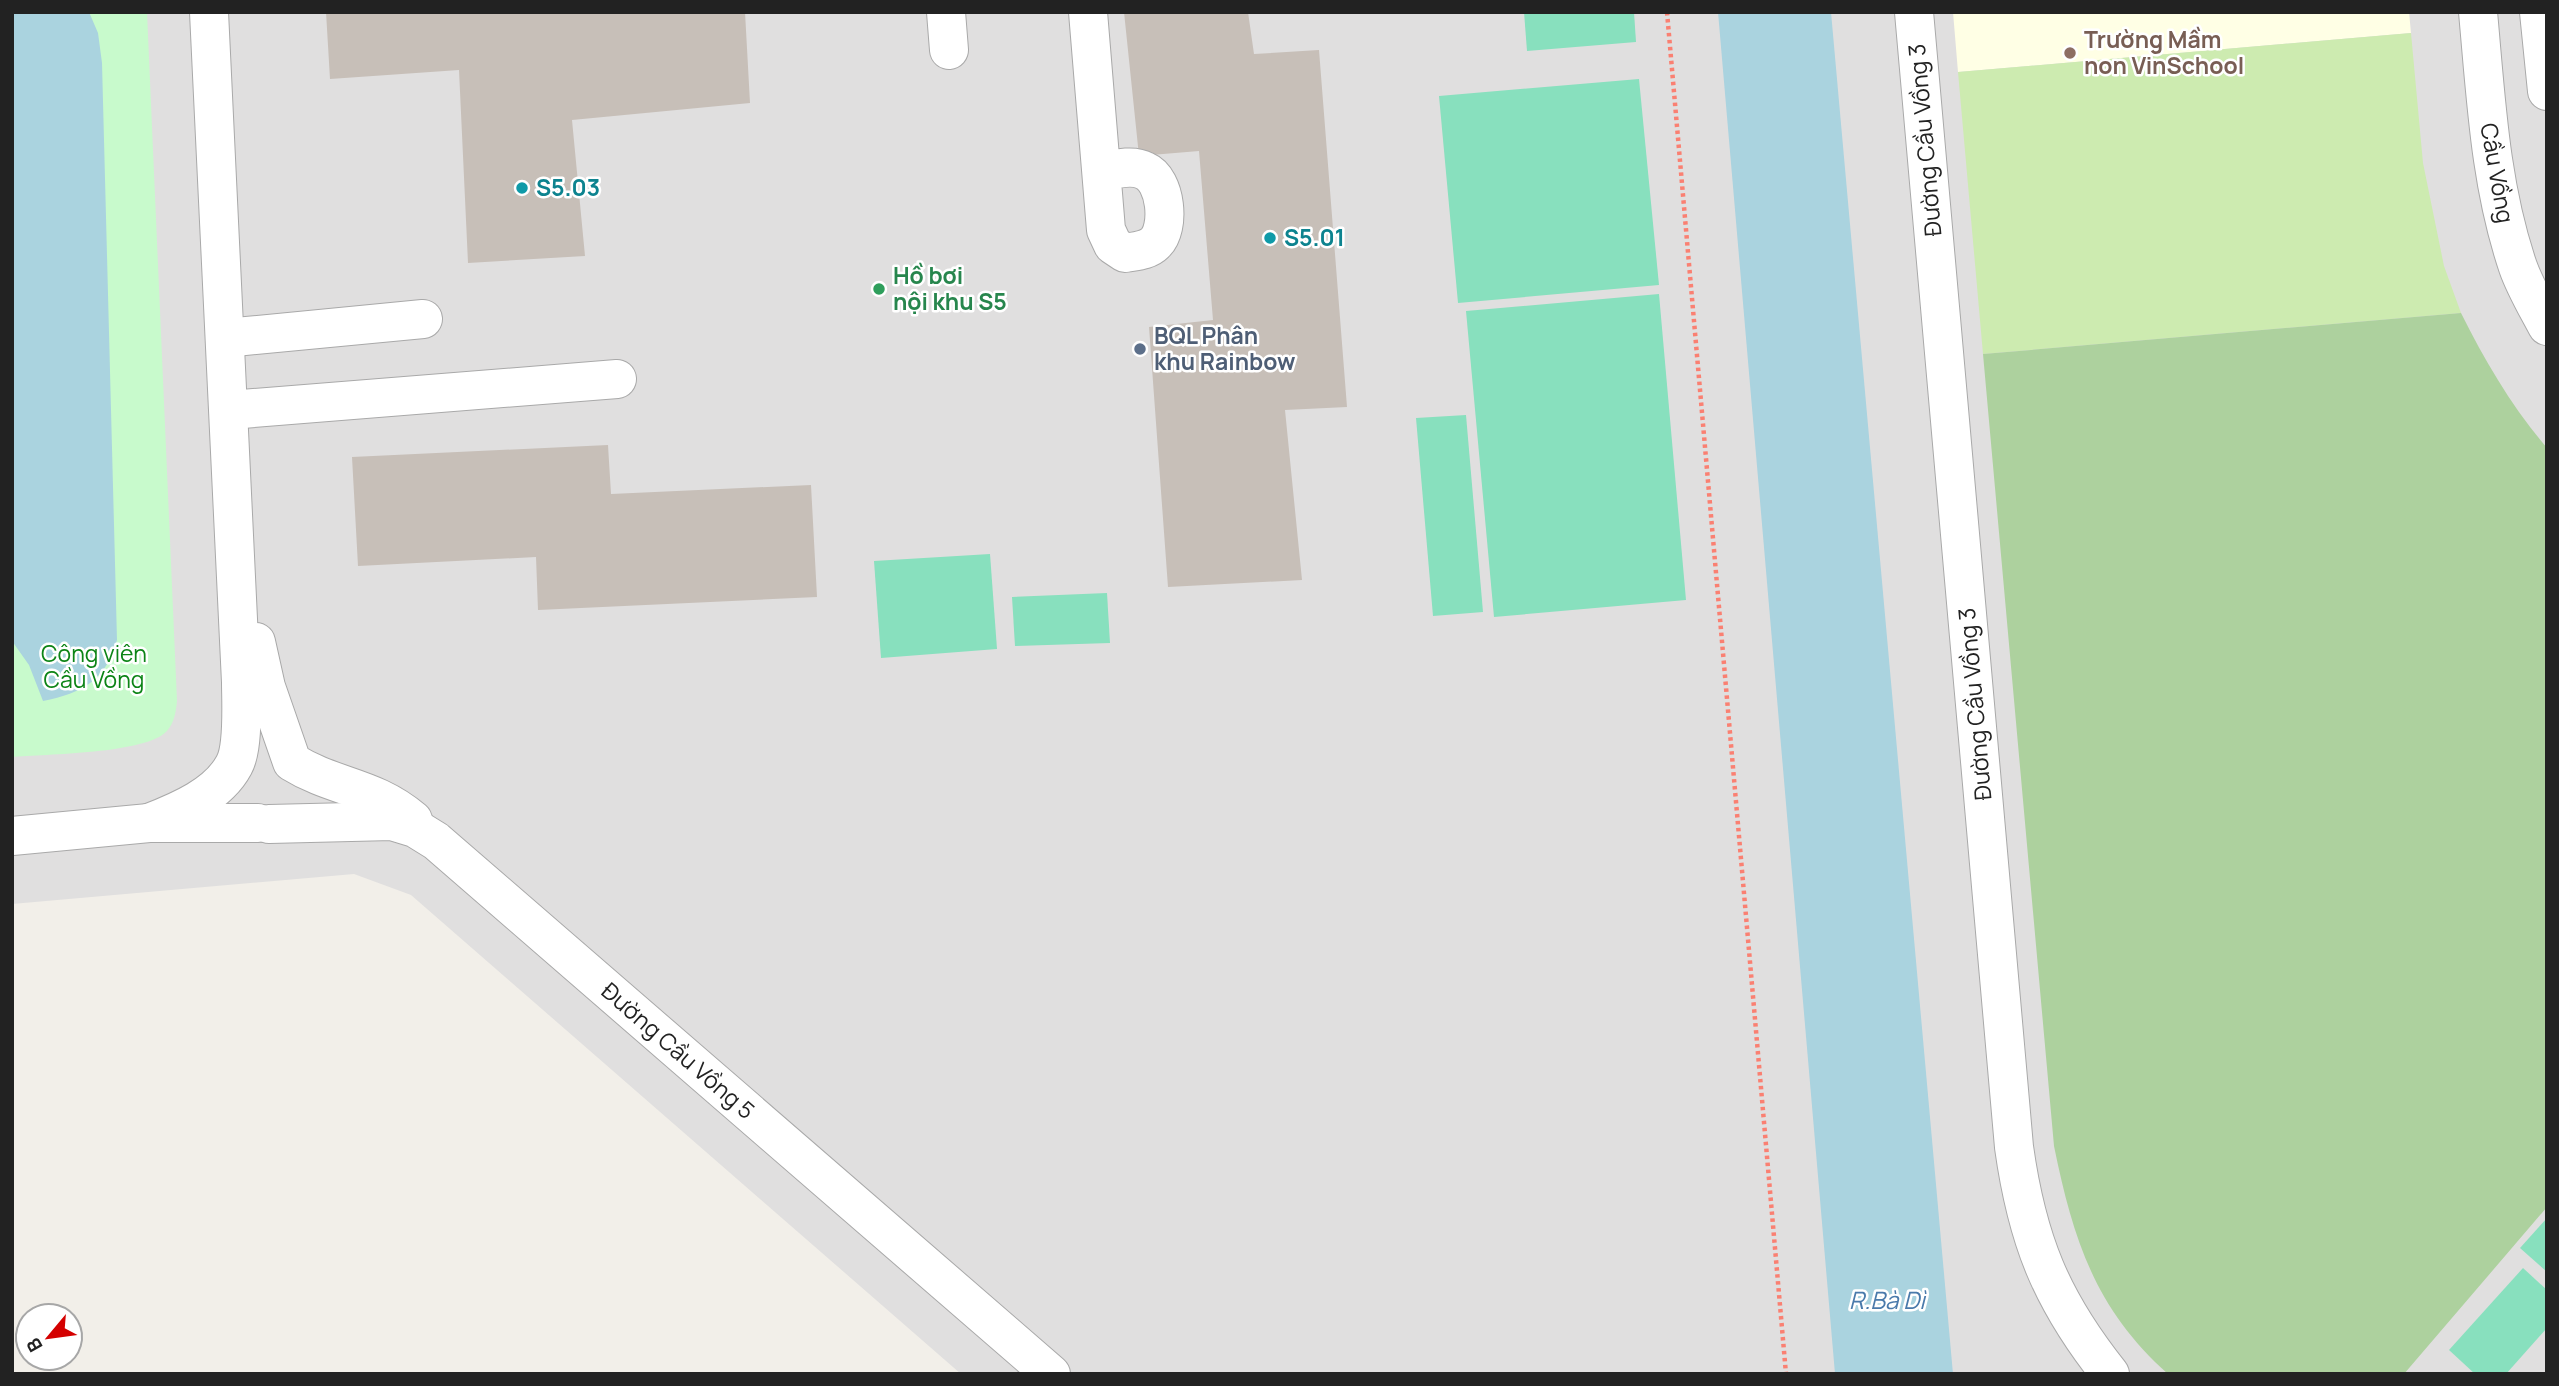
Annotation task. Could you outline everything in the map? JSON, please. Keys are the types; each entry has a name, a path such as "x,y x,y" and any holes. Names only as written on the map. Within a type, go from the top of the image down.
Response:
{"street":[{"path":"209,12 241,703 235,764 228,780 229,797 241,816 263,823 290,814 299,800 301,783 266,687 234,519"},
{"path":"946,12 949,50"},
{"path":"1088,12 1102,172"},
{"name":"Đường Cầu Vồng 3","path":"1914,12 2020,1190 2031,1232 2048,1277 2071,1323 2110,1374"},
{"name":"Cầu Vồng","path":"2478,12 2491,157 2503,217 2519,270 2547,326"},
{"path":"2539,12 2547,91"},
{"path":"225,338 424,318"},
{"path":"229,410 617,379"},
{"path":"12,836 149,823 200,798 220,782 235,764 249,753 260,750 277,752 330,781 364,791 391,803 436,841"},
{"name":"Đường Cầu Vồng 5","path":"149,823 392,821 415,828 436,841 1051,1374"}],"path":[{"path":"1667,12 1786,1374"}],"shaded area":[{"path":"12,12 2547,12 2547,1374 961,1374 411,895 354,874 12,904"},
{"name":"Trường Mầm non VinSchool","path":"1953,12 2409,12 2411,33 1958,72"}],"green space":[{"name":"Công viên Cầu Vồng","path":"12,12 147,12 177,701 171,724 167,731 156,739 117,749 12,757"},
{"path":"1524,12 1634,12 1636,42 1527,51"},
{"path":"2411,33 2423,163 2444,266 2461,313 1983,354 1958,72"},
{"path":"1639,79 1659,285 1458,303 1439,96"},
{"path":"1659,294 1686,600 1494,617 1466,311"},
{"path":"2461,313 2500,383 2547,448 2547,1207 2404,1374 2168,1374 2122,1324 2091,1270 2070,1212 2054,1146 1983,354"},
{"path":"1466,415 1483,612 1433,616 1416,418"},
{"path":"990,554 997,649 881,658 874,561"},
{"path":"1107,593 1110,643 1015,646 1012,597"},
{"path":"2547,1218 2547,1272 2520,1248"},
{"path":"2523,1268 2547,1290 2547,1328 2506,1374 2475,1374 2449,1350"}],"water":[{"path":"12,12 89,12 98,33 102,63 117,640 106,665 91,682 70,694 43,701 29,665 12,641"},
{"name":"R.Bà Dì","path":"1718,12 1831,12 1953,1374 1835,1374"}],"building":[{"name":"S5.03","path":"326,12 745,12 750,103 572,120 585,256 468,263 459,70 330,79"},
{"name":"S5.01","path":"1124,12 1248,12 1254,54 1319,50 1347,407 1285,410 1302,580 1168,587 1149,327 1213,320 1199,151 1139,156"},
{"path":"608,445 611,494 811,485 817,597 538,610 536,557 358,566 352,457"}],"place":[{"name":"Trường Mầm non VinSchool","path":"2070,53"},
{"name":"S5.03","path":"522,188"},
{"name":"S5.01","path":"1270,238"},
{"name":"Hồ bơi nội khu S5","path":"879,289"},
{"name":"BQL Phân khu Rainbow","path":"1140,349"}]}
